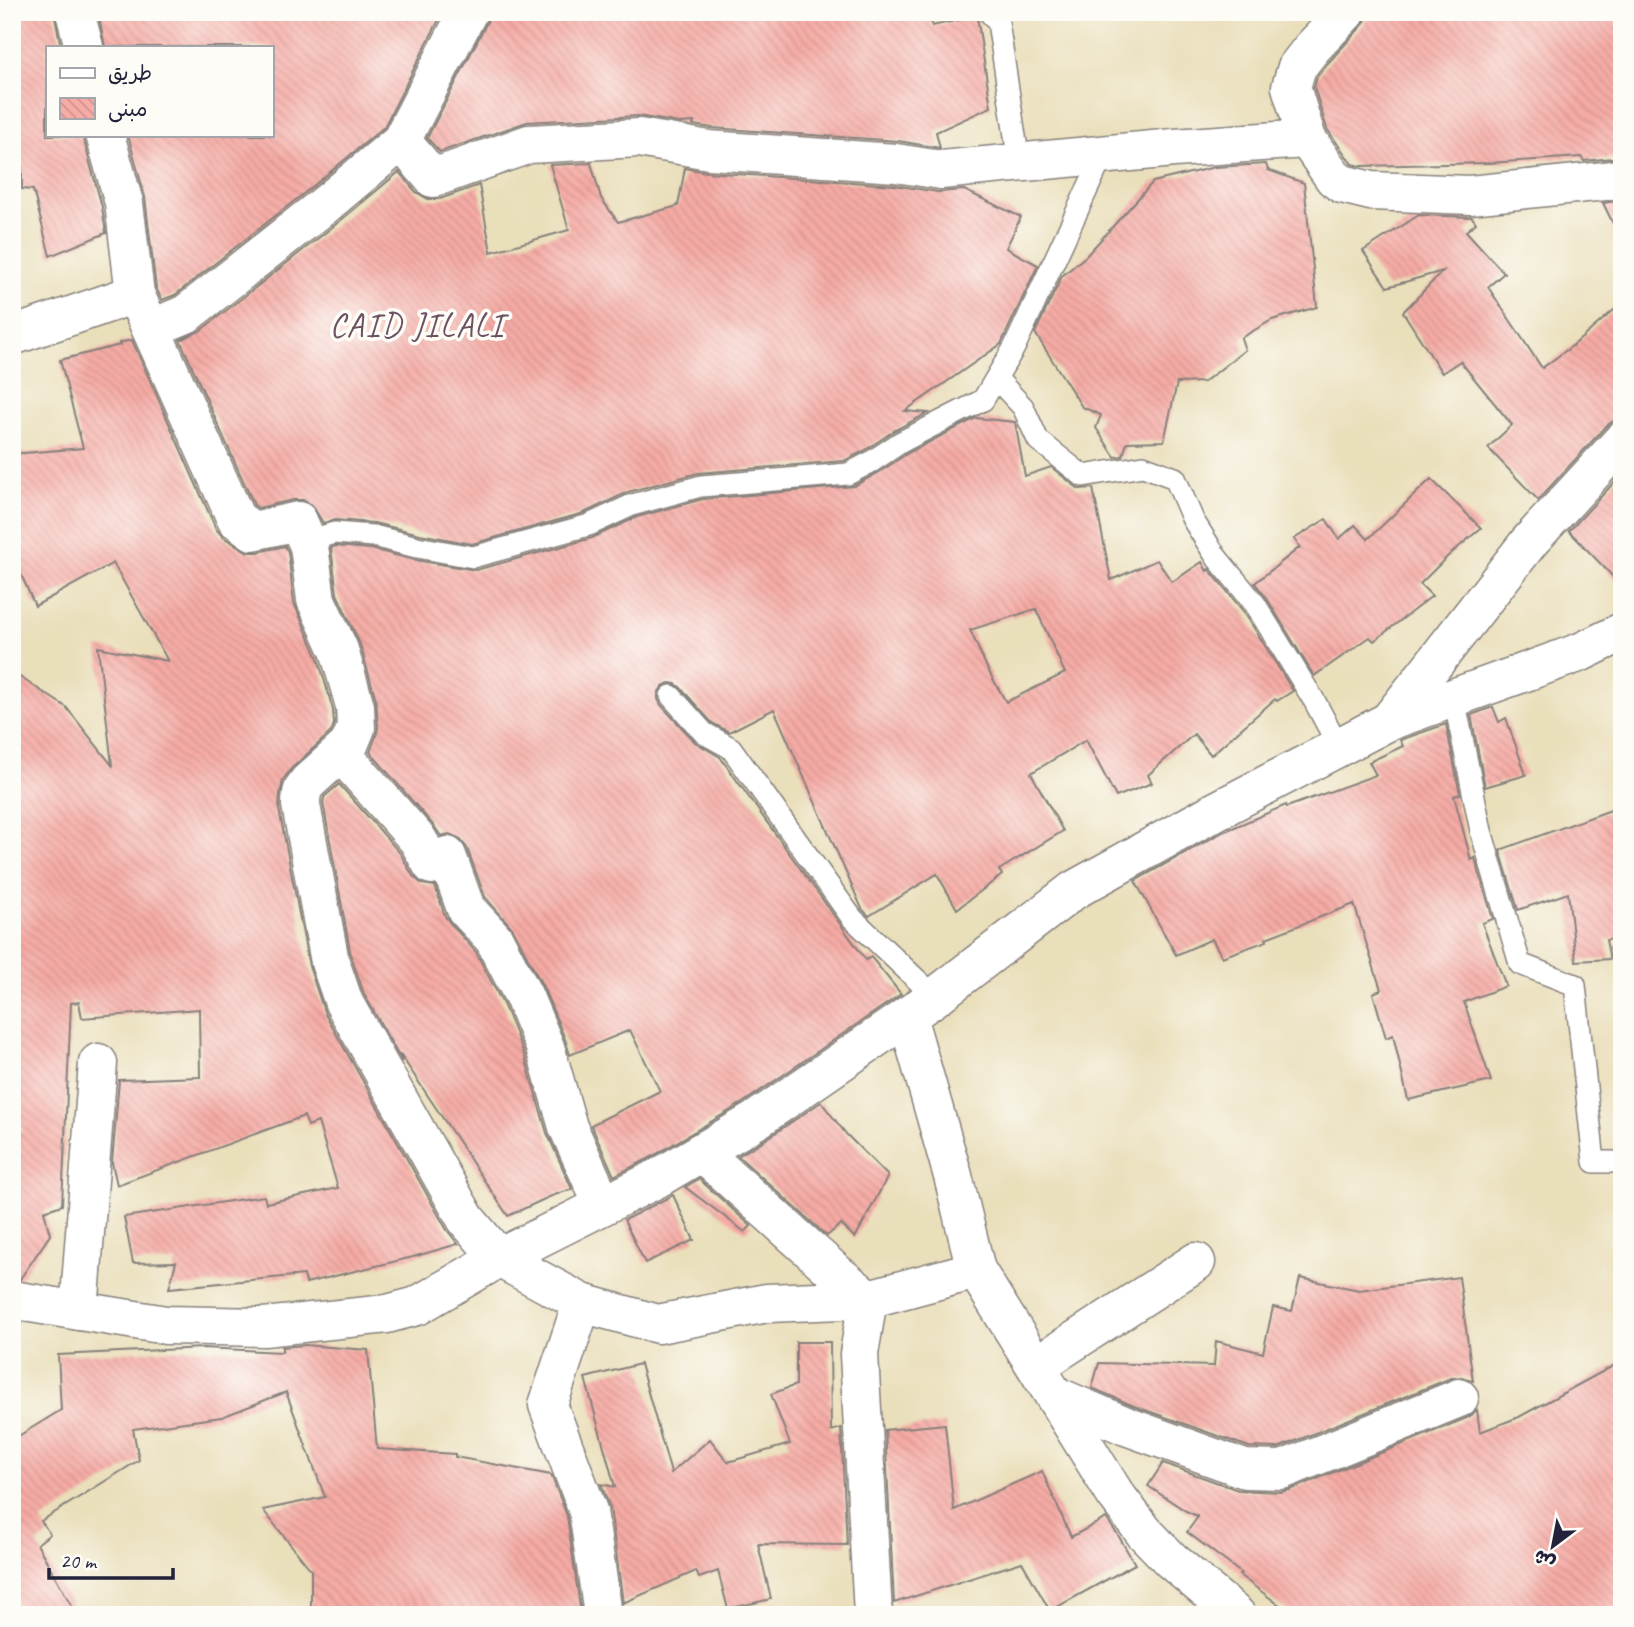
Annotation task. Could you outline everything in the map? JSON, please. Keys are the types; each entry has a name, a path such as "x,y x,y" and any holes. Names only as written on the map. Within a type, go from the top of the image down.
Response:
{"street":[{"path":"75,12 84,46"},
{"path":"143,310 160,325 186,314 401,141 468,12"},
{"path":"1346,12 1297,67 1291,88 1307,139 1334,178 1342,184 1371,191 1470,195 1622,178"},
{"path":"105,136 124,203 143,310 236,519 253,531 298,521 309,545 316,600 339,650 355,706 356,728 349,745 308,782 301,795 330,962 344,1003 467,1219 499,1258 582,1303 658,1324 767,1303 868,1299 976,1270"},
{"path":"401,141 433,178 529,144 639,138 709,150 883,162 941,170 1307,139"},
{"path":"12,336 143,310"},
{"path":"1389,721 1529,542 1622,441"},
{"path":"12,1300 166,1325 264,1327 387,1314 417,1306 499,1258 658,1178 756,1120 921,1007 1074,890 1216,811 1389,721 1581,652 1622,632"},
{"path":"341,753 418,840 432,865 447,856 466,909 494,939 524,997 545,1047 568,1127 603,1205"},
{"path":"921,1007 953,1176 976,1270 1115,1494 1143,1532 1171,1560 1236,1615"},
{"path":"79,1311 98,1063"},
{"path":"701,1152 868,1299"},
{"path":"1046,1381 1196,1262"},
{"path":"868,1299 859,1354 873,1615"},
{"path":"582,1303 548,1405 588,1511 603,1615"},
{"path":"1046,1381 1126,1426 1245,1469 1282,1470 1460,1398"}],"lane":[{"path":"989,12 998,22 1019,163"},
{"path":"309,545 334,533 373,536 417,547 473,556 589,525 632,505 701,486 848,474 872,462 901,442 982,400 1014,348 1103,155"},
{"path":"997,379 1023,407 1038,440 1083,476 1143,466 1175,478 1193,520 1217,558 1255,604 1339,747"},
{"path":"671,696 704,733 732,748 852,918 921,1007"},
{"path":"1454,698 1481,831 1520,964 1575,985 1594,1162 1622,1162"}],"building":[{"path":"12,12 54,12 61,46 46,46 46,136 84,136 106,233 50,256 33,190 22,189 22,158 12,160"},
{"path":"98,12 443,12 384,127 175,295 162,300 156,288 145,197 128,136 273,136 273,46 105,46"},
{"path":"490,12 931,12 932,26 977,16 991,107 936,132 940,148 898,141 712,128 693,125 694,122 680,123 638,116 527,122 440,152 427,138"},
{"path":"1367,12 1622,12 1622,157 1584,161 1581,157 1488,163 1352,164 1327,129 1314,87 1317,77 1328,63 1362,26"},
{"path":"591,163 601,198 618,222 678,206 685,168 707,172 894,185 938,192 964,190 1021,217 1006,248 1038,265 1001,344 905,411 928,413 844,461 698,473 628,492 584,513 472,544 374,523 335,520 323,523 312,505 303,500 258,508 254,505 180,340 200,331 399,172 416,192 428,199 440,199 479,185 491,252 569,230 550,165"},
{"path":"1266,164 1268,170 1304,183 1317,307 1272,320 1241,338 1245,350 1204,382 1177,383 1164,441 1127,442 1123,456 1115,457 1096,428 1101,415 1082,407 1035,333 1062,276 1086,256 1153,182 1215,167"},
{"path":"1622,200 1622,242 1603,203"},
{"path":"1419,215 1472,217 1476,223 1466,231 1504,273 1488,287 1542,368 1622,303 1622,420 1615,420 1606,426 1538,500 1488,448 1512,425 1460,361 1442,373 1403,312 1443,271 1387,287 1363,251"},
{"path":"132,340 216,529 223,537 248,552 285,546 288,552 294,603 318,658 333,710 334,724 331,732 291,769 283,780 280,795 279,809 309,966 325,1014 447,1230 458,1244 306,1283 304,1275 169,1288 176,1262 133,1263 124,1217 264,1196 266,1203 338,1188 318,1122 308,1126 304,1116 117,1185 112,1163 119,1080 200,1077 199,1009 82,1018 79,1002 71,1003 62,1205 44,1211 50,1235 20,1279 12,1279 12,1133 22,1132 12,1091 12,672 66,707 112,765 98,647 168,661 113,563 35,606 12,554 12,454 83,448 60,360"},
{"path":"976,418 1015,422 1025,476 1051,467 1079,489 1093,488 1111,580 1157,560 1172,582 1202,562 1244,612 1293,691 1277,701 1275,699 1211,755 1194,734 1148,775 1152,783 1116,797 1086,740 1031,773 1063,831 999,870 1002,875 957,909 937,874 869,916 862,909 774,709 729,732 712,723 676,684 663,686 658,693 661,705 695,742 720,757 866,960 871,957 901,994 744,1102 614,1176 591,1125 660,1091 630,1030 570,1055 543,987 513,929 485,897 467,848 459,838 449,834 441,836 370,752 378,728 376,700 360,644 337,594 331,548 371,549 415,560 476,570 592,538 637,517 703,499 854,486 908,453","holes":["1036,609 1065,673 1006,702 970,630"]},
{"path":"1622,474 1622,586 1569,531"},
{"path":"1431,479 1481,528 1420,584 1432,596 1374,641 1370,637 1314,676 1255,583 1300,547 1294,539 1326,519 1339,539 1355,525 1368,539"},
{"path":"1493,707 1499,722 1506,718 1526,775 1485,787 1471,715"},
{"path":"1446,724 1460,794 1454,796 1471,860 1475,858 1493,919 1482,923 1506,986 1464,1002 1491,1081 1408,1100 1393,1035 1386,1038 1373,993 1381,990 1354,904 1222,957 1212,939 1176,955 1135,881 1223,832 1286,805 1287,807 1376,775 1369,762 1403,746 1400,740"},
{"path":"339,784 400,853 413,876 422,884 435,886 445,916 476,952 504,1006 524,1054 547,1133 572,1189 508,1216 400,1054 402,1062 364,994 351,956 323,803 324,797"},
{"path":"1622,806 1622,938 1606,940 1610,959 1576,961 1568,893 1518,910 1500,850"},
{"path":"821,1102 847,1135 888,1176 855,1238 841,1224 827,1236 738,1156"},
{"path":"699,1179 751,1226 745,1232 685,1187"},
{"path":"673,1195 694,1240 645,1263 624,1220"},
{"path":"1459,1277 1473,1381 1463,1377 1451,1378 1278,1448 1249,1447 1092,1388 1099,1363 1214,1366 1216,1341 1263,1353 1273,1307 1292,1311 1300,1278 1359,1290"},
{"path":"796,1342 830,1342 831,1431 841,1428 847,1545 758,1544 771,1599 728,1609 718,1571 699,1578 696,1571 623,1603 610,1508 601,1484 615,1487 585,1378 640,1364 671,1473 710,1439 728,1462 790,1444 771,1394 796,1385"},
{"path":"305,1345 368,1350 377,1449 455,1454 455,1457 551,1475 567,1516 581,1615 311,1615 311,1570 263,1510 325,1497 286,1392 222,1417 133,1429 139,1460 41,1521 50,1534 37,1544 77,1615 31,1615 12,1598 12,1440 61,1410 58,1355 203,1348 282,1352 282,1347"},
{"path":"1622,1361 1622,1615 1293,1615 1187,1532 1197,1516 1148,1486 1163,1463 1238,1490 1290,1490 1467,1418 1477,1410 1480,1432 1519,1417"},
{"path":"945,1424 954,1510 1042,1471 1071,1537 1106,1518 1135,1564 1050,1611 1022,1562 894,1603 885,1430"}],"district":[{"name":"CAID JILALI","path":"417,324"}]}
